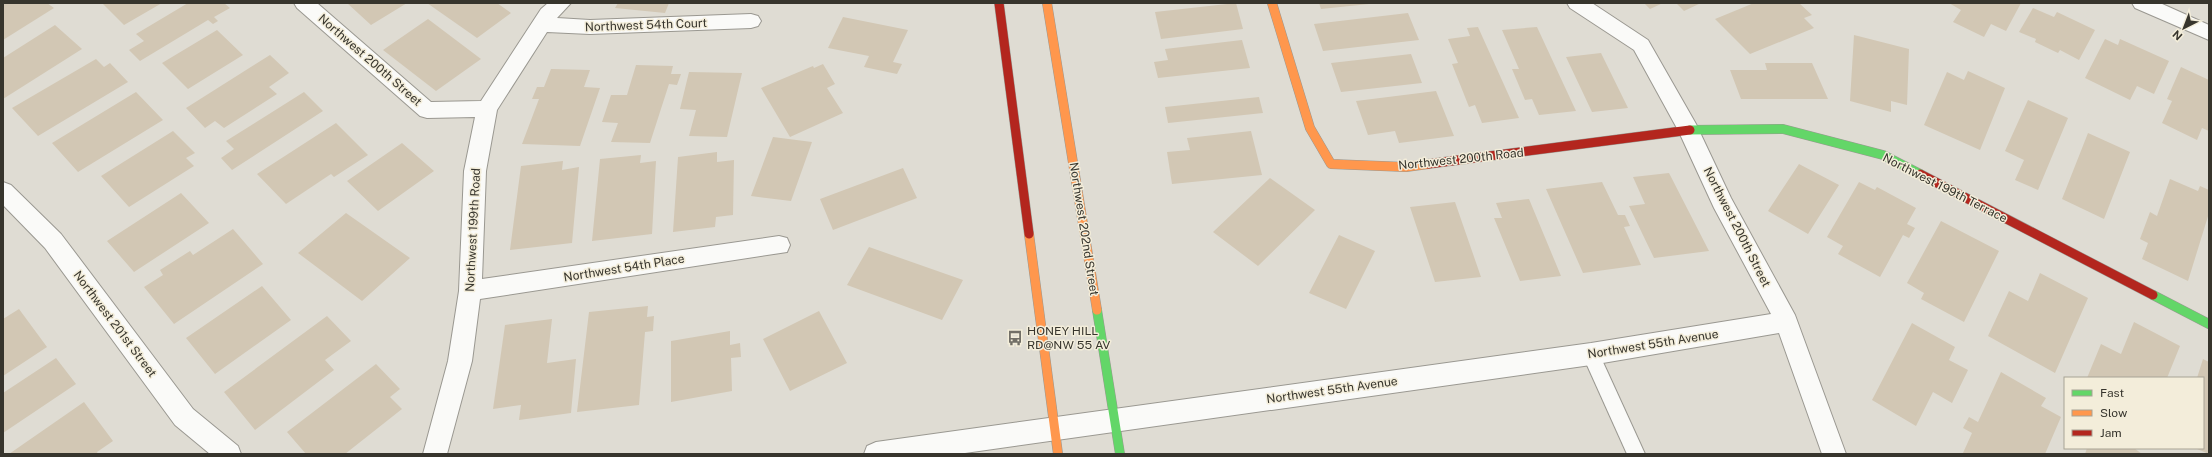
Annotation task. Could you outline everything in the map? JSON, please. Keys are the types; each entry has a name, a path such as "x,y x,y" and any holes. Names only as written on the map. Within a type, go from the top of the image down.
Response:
{"street":[{"name":"Northwest 200th Street","path":"304,3 427,110 487,109"},
{"name":"Northwest 199th Road","path":"435,454 460,361 470,292 475,171 487,109 548,14 561,3"},
{"path":"999,3 1058,454"},
{"name":"Northwest 202nd Street","path":"1047,3 1120,454"},
{"name":"Northwest 200th Road","path":"1272,3 1310,128 1331,164 1406,167 1689,130"},
{"path":"1578,3 1641,45 1689,130"},
{"path":"2142,3 2209,33"},
{"name":"Northwest 54th Court","path":"542,24 590,27 751,21"},
{"name":"Northwest 199th Terrace","path":"1689,130 1783,129 1883,155 2209,324"},
{"name":"Northwest 200th Street","path":"1689,130 1722,202 1787,322 1834,454"},
{"name":"Northwest 201st Street","path":"3,191 53,241 184,417 229,454"},
{"name":"Northwest 54th Place","path":"470,292 779,245"},
{"name":"Northwest 55th Avenue","path":"876,454 1591,354 1787,322"}],"lane":[{"path":"1591,354 1636,454"}],"building":[{"path":"3,3 47,3 54,8 3,40"},
{"path":"102,3 162,3 124,25"},
{"path":"188,3 224,3 230,8 214,17 218,21 213,24 208,20 140,61 129,50 144,41 136,34"},
{"path":"347,3 407,3 371,25"},
{"path":"427,3 497,3 511,13 477,38"},
{"path":"618,3 669,3 665,13 615,8"},
{"path":"1236,3 1243,29 1161,39 1155,12"},
{"path":"1319,3 1369,3 1369,4 1321,9"},
{"path":"1644,3 1663,3 1650,9"},
{"path":"1676,3 1701,3 1684,11"},
{"path":"1754,3 1799,3 1812,15 1804,18 1814,28 1750,54 1715,19"},
{"path":"1949,3 2021,3 2006,31 1991,24 1984,37 1953,22 1961,10"},
{"path":"2033,8 2054,17 2057,12 2095,30 2079,60 2060,50 2058,53 2035,42 2036,39 2019,32"},
{"path":"1408,13 1419,40 1323,51 1314,24"},
{"path":"843,17 908,30 893,62 902,64 897,74 864,67 869,56 828,48"},
{"path":"428,19 481,59 436,91 383,50"},
{"path":"55,25 82,49 3,99 3,58"},
{"path":"1478,27 1519,118 1482,123 1475,105 1469,107 1452,64 1458,63 1448,39 1470,36 1467,28"},
{"path":"1537,27 1576,111 1539,115 1532,99 1525,100 1512,69 1519,69 1502,30"},
{"path":"217,30 243,55 188,89 162,63"},
{"path":"1854,35 1909,49 1907,105 1891,101 1891,112 1850,101"},
{"path":"2105,39 2118,45 2120,39 2169,61 2154,94 2137,86 2130,100 2085,78"},
{"path":"1242,40 1250,68 1158,78 1154,62 1168,60 1165,49"},
{"path":"1601,53 1628,108 1592,112 1566,57"},
{"path":"1411,54 1422,83 1341,92 1331,63"},
{"path":"270,55 289,73 269,87 277,94 224,128 215,121 205,128 186,108"},
{"path":"96,59 104,67 110,63 128,82 38,136 12,108"},
{"path":"1765,63 1812,63 1828,99 1741,99 1730,70 1767,70"},
{"path":"823,64 835,84 827,88 843,113 790,137 761,88 813,66 814,68"},
{"path":"636,65 673,66 671,74 681,74 677,85 669,84 650,143 611,142 618,123 602,122 611,95 627,95"},
{"path":"2181,67 2209,80 2209,131 2202,128 2197,140 2162,123 2172,101 2167,99"},
{"path":"551,69 590,70 584,87 600,88 580,146 522,144 539,99 532,99 537,87 544,87"},
{"path":"1968,71 2005,88 1980,150 1924,125 1947,72 1964,80"},
{"path":"689,72 742,73 727,137 689,136 696,110 680,109"},
{"path":"1436,91 1454,136 1399,143 1395,131 1368,135 1356,101"},
{"path":"136,92 163,120 78,172 52,143"},
{"path":"304,92 323,111 232,170 221,158 234,149 226,141"},
{"path":"1259,97 1263,113 1168,123 1165,107"},
{"path":"2028,100 2068,118 2038,190 2015,180 2024,160 2005,151"},
{"path":"336,123 368,155 334,177 331,174 286,204 257,174"},
{"path":"173,131 195,153 186,158 194,166 129,207 101,176"},
{"path":"1251,131 1262,175 1172,184 1167,152 1190,150 1187,138"},
{"path":"2088,133 2130,152 2104,219 2062,199"},
{"path":"773,137 812,142 791,201 751,196"},
{"path":"402,143 434,171 378,211 347,181"},
{"path":"717,152 717,162 734,160 733,215 716,217 715,227 673,232 678,157"},
{"path":"641,155 640,163 656,161 652,234 592,241 600,159"},
{"path":"563,161 562,170 579,167 572,243 510,250 521,166"},
{"path":"1799,164 1839,185 1808,234 1768,211"},
{"path":"903,168 917,198 833,230 820,199"},
{"path":"1669,173 1709,251 1654,258 1629,206 1645,204 1633,177"},
{"path":"1270,178 1315,210 1258,266 1213,232"},
{"path":"2170,179 2198,191 2200,186 2209,190 2209,213 2188,281 2142,259 2148,243 2140,239 2150,212 2157,216"},
{"path":"1602,182 1618,215 1625,215 1630,226 1624,227 1641,265 1583,273 1546,189"},
{"path":"1859,182 1875,190 1877,187 1916,208 1907,224 1915,228 1909,238 1903,235 1880,277 1838,254 1843,246 1827,237"},
{"path":"181,193 209,223 134,272 107,241"},
{"path":"1529,199 1561,276 1520,281 1494,218 1502,218 1496,203"},
{"path":"1455,202 1481,277 1435,282 1410,207"},
{"path":"346,213 410,258 362,301 298,253"},
{"path":"1941,221 1999,251 1964,322 1921,299 1924,293 1907,283"},
{"path":"233,229 263,264 174,324 144,287 163,275 160,270 190,251 193,255"},
{"path":"1339,235 1375,251 1346,309 1309,293"},
{"path":"869,247 963,280 942,320 847,285"},
{"path":"2040,273 2088,298 2055,373 1988,336 2009,291 2028,301"},
{"path":"262,286 291,320 215,374 186,338"},
{"path":"648,306 647,317 654,316 653,331 645,332 639,405 577,412 589,312"},
{"path":"19,309 47,347 3,376 3,319"},
{"path":"819,311 847,363 790,391 763,339"},
{"path":"327,316 351,341 325,360 334,370 255,430 224,392"},
{"path":"552,319 547,363 576,359 571,413 519,420 521,405 493,409 505,325"},
{"path":"2134,322 2180,346 2167,377 2087,377 2101,344 2121,354"},
{"path":"1912,323 1955,347 1949,360 1968,370 1952,403 1933,392 1916,426 1872,400"},
{"path":"730,331 730,345 740,343 741,357 731,358 732,391 671,402 671,341"},
{"path":"56,358 76,384 3,433 3,393"},
{"path":"2203,359 2209,362 2209,454 2197,449 2204,449 2204,377 2197,377"},
{"path":"376,364 400,389 390,397 402,409 345,454 306,454 287,432"},
{"path":"2001,372 2046,398 2041,406 2061,417 2045,454 1963,453 1972,433 1963,428 1969,417 1978,422"},
{"path":"84,402 113,441 97,452 98,454 9,454"},
{"path":"2087,449 2135,449 2142,454 2085,454"}],"traffic: fast":[{"path":"1690,130 1783,129 1883,155 1920,174"},
{"path":"2153,295 2209,324"},
{"path":"1097,310 1120,454"}],"traffic: slow":[{"path":"1047,3 1097,310"},
{"path":"1272,3 1310,128 1331,164 1406,167 1428,164"},
{"path":"1029,234 1058,454"}],"traffic: jam":[{"path":"999,3 1029,234"},
{"path":"1428,164 1690,130"},
{"path":"1920,174 2153,295"}],"place":[{"name":"HONEY HILL RD@NW 55 AV","path":"1015,338"}]}
